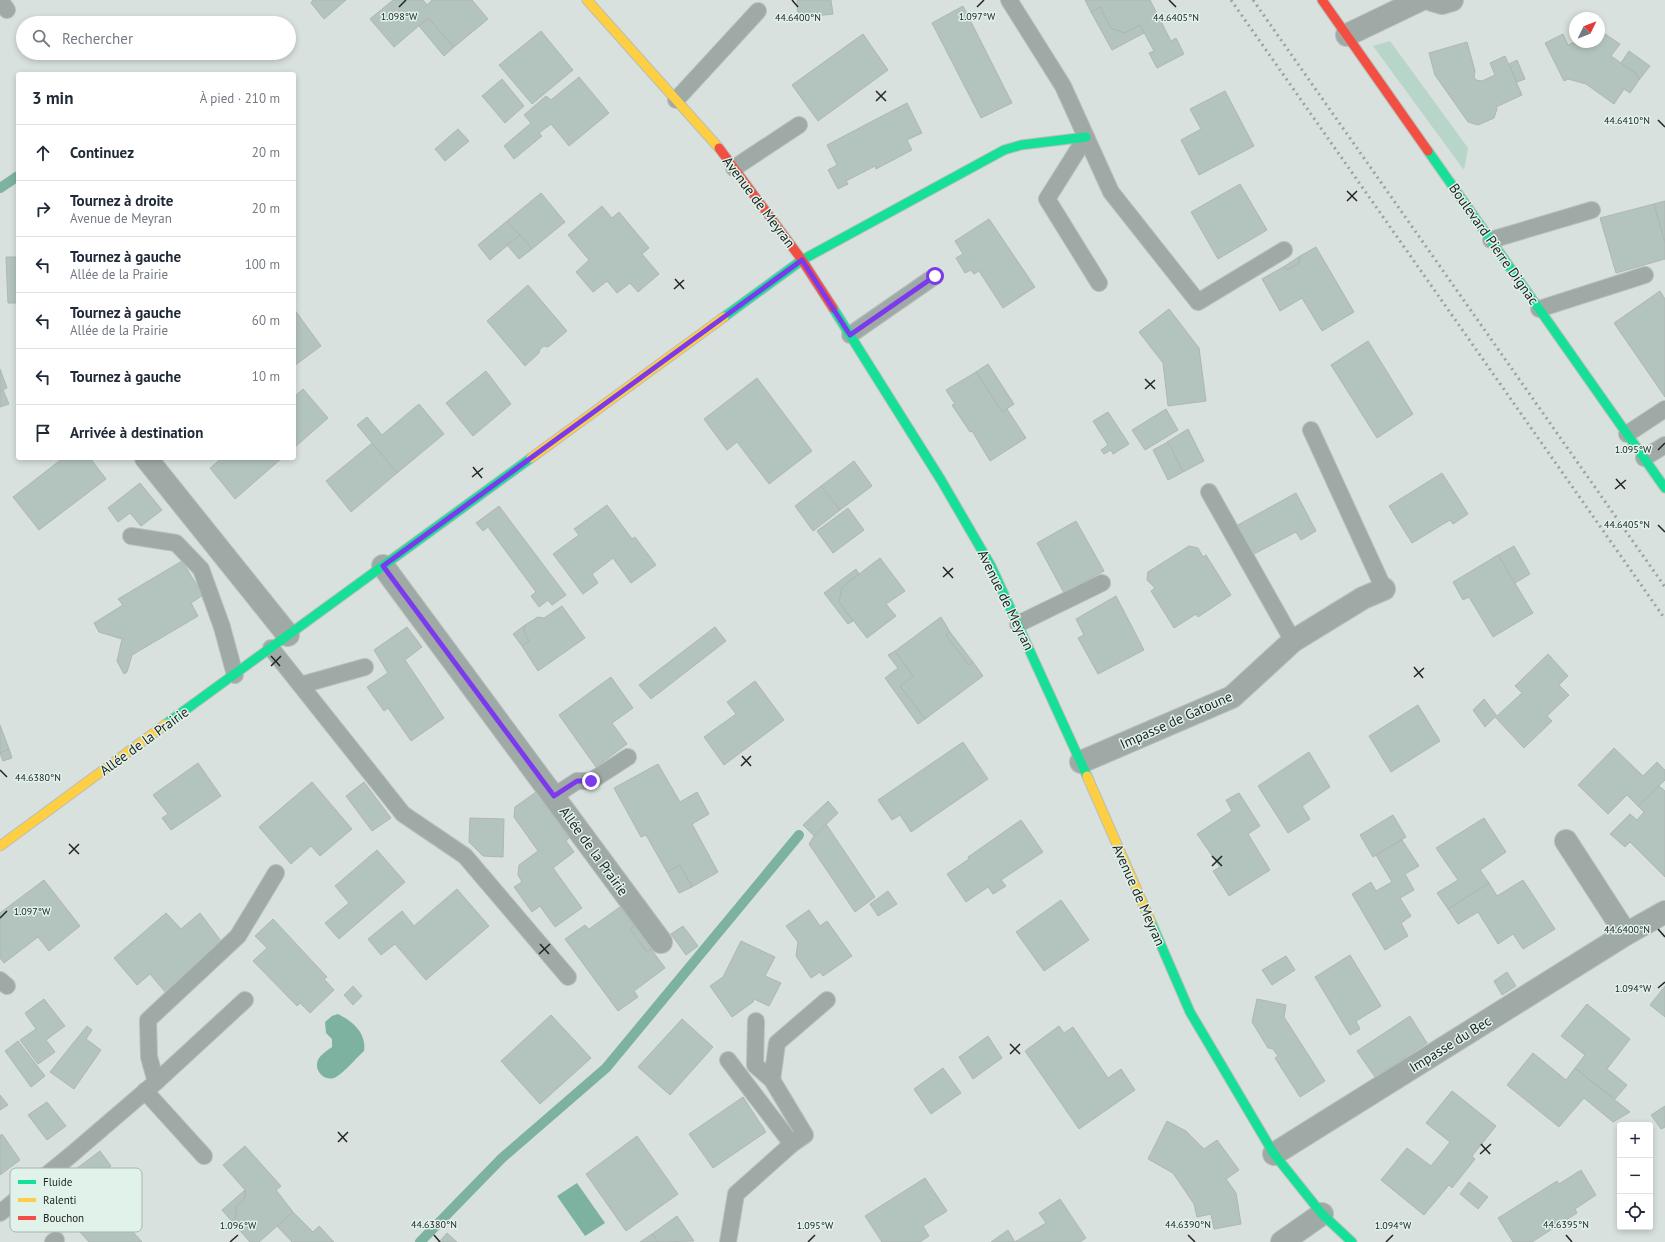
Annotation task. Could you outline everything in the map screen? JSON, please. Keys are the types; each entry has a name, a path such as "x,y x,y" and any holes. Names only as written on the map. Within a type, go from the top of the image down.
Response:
{"street":[{"name":"Avenue de Meyran","path":"587,0 718,147 802,260 953,499 991,566 1018,624 1081,762 1190,1012 1274,1154 1322,1214 1352,1242"},
{"name":"Boulevard Pierre Dignac","path":"1322,0 1665,488"},
{"path":"1347,35 1420,0"},
{"path":"1432,0 1442,3 1452,0"},
{"name":"Allée de la Prairie","path":"0,846 802,260 1004,150 1021,145 1086,137"},
{"path":"151,460 280,642"},
{"name":"Allée de la Prairie","path":"383,566 661,942"},
{"name":"Impasse de Gatoune","path":"1081,762 1232,697 1293,641 1362,598 1384,589"},
{"path":"1566,841 1626,934"},
{"name":"Impasse du Bec","path":"1274,1154 1626,934 1665,912"},
{"path":"1282,1242 1322,1214"}],"lane":[{"path":"1009,0 1063,86 1112,192 1198,302 1284,250"},
{"path":"676,100 758,11"},
{"path":"734,168 799,125"},
{"path":"1086,137 1047,199 1099,283"},
{"path":"1491,240 1592,210"},
{"path":"1539,309 1645,275"},
{"path":"850,335 935,276"},
{"path":"1627,434 1665,409"},
{"path":"1311,430 1384,589"},
{"path":"1644,458 1665,445"},
{"path":"1209,492 1293,641"},
{"path":"131,536 176,542 201,569 222,627 235,674"},
{"path":"1018,624 1102,583"},
{"path":"280,642 301,685 403,814 465,856 568,977"},
{"path":"301,685 365,667"},
{"path":"554,796 577,781 591,781 628,757"},
{"path":"204,1156 150,1087 148,1020 238,936 276,873"},
{"path":"55,1168 150,1087 244,1000"},
{"path":"772,1080 777,1043 827,1000"},
{"path":"728,1242 736,1194 792,1144 805,1135 772,1080 755,1065 756,1021"},
{"path":"728,1060 792,1144"},
{"path":"0,1213 10,1205"}],"shaded area":[{"path":"1390,41 1468,148 1464,170 1373,46"},
{"path":"338,1014 353,1024 361,1033 364,1051 336,1077 328,1078 321,1075 317,1068 317,1064 320,1056 332,1047 332,1039 326,1033 325,1022 332,1016"},
{"path":"577,1183 605,1223 585,1236 557,1196"}],"building":[{"path":"313,0 346,0 324,19 311,3"},
{"path":"393,0 423,0 427,5 432,0 472,0 488,19 454,47 428,18 394,47 370,19"},
{"path":"797,0 831,0 833,14 798,18"},
{"path":"1085,0 1150,0 1171,41 1176,38 1184,54 1157,68 1149,53 1154,51 1140,25 1125,33 1111,28 1100,7 1091,12"},
{"path":"963,6 1012,103 981,118 932,23"},
{"path":"1100,7 1111,28 1125,33 1140,25 1144,33 1112,50 1091,12"},
{"path":"428,18 454,47 444,56 419,26"},
{"path":"541,31 573,70 532,104 499,65"},
{"path":"863,34 888,70 818,121 792,85"},
{"path":"1563,34 1569,48 1605,48 1605,34 1620,44 1611,56 1637,74 1639,80 1630,93 1624,89 1614,104 1586,84 1568,79 1564,81 1545,43"},
{"path":"1467,42 1475,71 1474,77 1476,80 1482,81 1495,75 1490,63 1505,56 1522,95 1496,107 1497,109 1494,118 1478,125 1468,122 1435,75 1429,53"},
{"path":"1629,51 1650,66 1639,80 1637,74 1621,63"},
{"path":"1517,60 1525,79 1517,82 1509,64"},
{"path":"579,77 609,113 569,146 551,124 539,133 542,136 514,159 504,146 531,123 524,115 546,96 551,100"},
{"path":"502,79 524,106 505,123 482,96"},
{"path":"1225,91 1254,146 1199,175 1181,140 1201,129 1190,109"},
{"path":"907,103 922,133 907,140 912,150 876,169 875,166 846,181 848,184 838,189 828,170 837,165 827,145"},
{"path":"458,129 469,141 445,161 435,149"},
{"path":"1240,184 1267,230 1218,259 1191,212"},
{"path":"541,193 565,222 532,249 507,221"},
{"path":"1665,201 1665,243 1654,204"},
{"path":"1654,204 1665,243 1665,259 1616,273 1600,218"},
{"path":"602,206 612,218 619,212 649,248 642,254 659,274 638,292 630,283 617,293 607,281 593,292 576,272 589,260 568,235"},
{"path":"989,219 1035,287 1003,308 979,271 974,274 971,270 965,273 956,258 963,254 955,241"},
{"path":"507,221 520,235 490,260 478,245"},
{"path":"520,235 532,249 519,259 507,245"},
{"path":"1316,247 1354,312 1322,331 1302,298 1280,311 1262,279 1285,266 1287,270 1299,263 1300,256"},
{"path":"1300,256 1299,263 1287,270 1285,266"},
{"path":"6,257 16,257 16,303 8,303"},
{"path":"528,285 567,331 548,347 544,346 540,349 539,353 525,366 487,321"},
{"path":"1660,291 1665,299 1665,397 1614,323"},
{"path":"1169,309 1199,348 1206,401 1168,406 1163,363 1139,332"},
{"path":"296,312 321,346 296,365"},
{"path":"1368,341 1413,414 1377,438 1331,365"},
{"path":"988,364 1014,404 1002,412 976,372"},
{"path":"0,369 7,388 0,391"},
{"path":"486,371 511,404 473,436 446,403"},
{"path":"976,372 1002,412 1007,409 1026,438 990,461 972,431 970,432 952,405 955,404 946,390"},
{"path":"757,378 812,451 769,484 737,442 727,450 704,419"},
{"path":"303,389 328,418 296,446 296,395"},
{"path":"3,390 9,404 0,407 0,391"},
{"path":"419,404 444,434 397,473 357,425 367,417 382,435"},
{"path":"1166,409 1178,430 1145,450 1132,430"},
{"path":"1108,412 1129,444 1113,454 1111,450 1104,454 1101,450 1108,445 1093,421"},
{"path":"1188,429 1204,461 1183,472 1167,442"},
{"path":"1168,442 1183,472 1168,480 1153,450"},
{"path":"372,443 397,473 351,512 326,481"},
{"path":"60,460 92,460 106,479 39,530 13,497"},
{"path":"220,460 280,460 235,499 210,468"},
{"path":"854,461 872,486 840,510 821,486"},
{"path":"1442,473 1468,514 1453,524 1450,520 1412,543 1389,506"},
{"path":"140,483 162,510 141,526 130,513 118,522 108,508"},
{"path":"821,486 840,510 813,531 795,506"},
{"path":"1296,493 1316,531 1301,540 1296,532 1252,555 1236,526"},
{"path":"607,505 632,539 635,537 656,565 631,583 613,558 592,574 598,583 583,594 553,554 579,535 574,529"},
{"path":"499,506 566,595 552,605 548,600 539,607 531,596 536,592 488,527 483,531 476,523"},
{"path":"848,508 864,530 833,553 817,531"},
{"path":"1076,521 1104,571 1064,593 1037,543"},
{"path":"1189,546 1198,548 1203,557 1206,555 1231,595 1198,617 1196,614 1174,628 1151,591 1155,588 1147,580 1148,572"},
{"path":"1514,546 1530,574 1515,583 1498,555"},
{"path":"1498,555 1533,613 1493,637 1469,597 1463,600 1453,582"},
{"path":"880,558 905,591 886,604 896,616 867,638 839,602 842,587"},
{"path":"182,561 203,595 191,603 198,616 132,655 127,672 124,674 117,661 122,639 99,632 94,623 123,605 118,599"},
{"path":"856,569 859,574 842,587 839,602 853,621 848,624 824,593"},
{"path":"1116,596 1144,650 1098,674 1078,638 1084,635 1076,619"},
{"path":"562,606 585,638 538,671 522,646 529,641 524,632 525,625 538,617 544,618"},
{"path":"941,617 950,632 946,635 969,665 973,662 983,676 925,719 900,686 913,676 895,651"},
{"path":"525,625 524,632 529,641 522,646 513,634"},
{"path":"407,627 422,647 405,660 444,718 411,741 388,708 384,711 367,687 388,673 374,650"},
{"path":"715,627 726,641 651,699 639,685"},
{"path":"950,632 973,662 969,665 946,635"},
{"path":"895,651 913,676 900,686 925,719 918,724 885,678 898,668 888,655"},
{"path":"1548,654 1568,676 1559,685 1569,695 1547,716 1552,721 1524,748 1495,717 1485,727 1473,710 1484,699 1497,716 1522,693 1515,686"},
{"path":"611,677 633,708 612,723 627,744 596,767 559,715"},
{"path":"755,681 784,720 724,765 704,737 736,714 727,702"},
{"path":"1418,705 1440,741 1391,772 1369,736"},
{"path":"0,725 9,749 0,753"},
{"path":"963,742 988,779 911,832 900,815 892,820 878,800"},
{"path":"1614,748 1643,776 1657,762 1665,770 1665,780 1638,806 1627,795 1608,814 1578,785"},
{"path":"9,749 12,758 3,761 0,753"},
{"path":"1309,752 1330,787 1302,806 1310,819 1288,833 1258,786"},
{"path":"198,763 221,796 171,830 162,818 168,814 153,795"},
{"path":"658,764 680,802 697,792 709,814 692,824 718,872 692,887 680,865 667,872 646,835 641,837 614,788"},
{"path":"312,782 352,829 320,856 311,846 291,864 259,827"},
{"path":"364,782 391,818 372,831 346,796"},
{"path":"1659,786 1665,791 1665,877 1630,842 1625,847 1610,834 1630,814 1637,820 1644,812 1638,806"},
{"path":"536,792 569,838 566,841 574,852 553,868 582,908 555,927 540,906 532,912 514,887 522,882 518,875 519,865 538,851 514,817 515,807"},
{"path":"1239,793 1260,826 1248,834 1270,870 1229,896 1213,871 1220,867 1197,834 1232,811 1226,800"},
{"path":"828,801 838,813 814,836 803,825"},
{"path":"1393,815 1406,837 1373,857 1360,835"},
{"path":"470,818 504,819 503,857 483,856 469,842"},
{"path":"1484,818 1506,852 1480,870 1489,883 1448,909 1437,893 1458,880 1436,848"},
{"path":"1021,820 1043,852 1001,880 1006,886 993,894 988,887 966,902 947,874 969,859 968,857"},
{"path":"826,824 875,897 855,912 809,844 814,836"},
{"path":"1402,840 1419,866 1405,874 1414,890 1400,898 1411,916 1401,923 1408,936 1385,950 1352,894 1371,882 1376,891 1392,882 1376,855"},
{"path":"377,850 405,882 339,939 325,923 349,903 335,886"},
{"path":"680,865 692,887 679,893 667,872"},
{"path":"44,880 80,926 49,951 38,937 4,963 0,958 0,913"},
{"path":"1523,880 1555,929 1523,949 1513,934 1498,944 1478,912 1458,924 1448,909 1489,883 1497,896"},
{"path":"457,889 489,926 426,980 395,944 381,955 368,939 402,911 414,926"},
{"path":"888,891 897,904 878,916 870,904"},
{"path":"1061,900 1089,940 1044,971 1016,932"},
{"path":"620,907 634,926 630,929 647,952 651,949 665,968 634,991 638,997 618,1011 565,939 585,925 589,929"},
{"path":"809,910 820,926 827,921 852,956 823,976 820,972 811,978 796,956 798,942 786,926"},
{"path":"166,913 181,929 200,913 221,941 167,994 150,974 137,985 114,958"},
{"path":"273,919 327,977 324,979 334,990 310,1013 300,1003 297,1006 253,961 267,948 255,936"},
{"path":"634,926 651,949 647,952 630,929"},
{"path":"683,926 698,946 686,955 671,934"},
{"path":"741,941 775,957 765,976 781,983 769,1006 754,999 753,1002 732,1017 710,986 723,977"},
{"path":"1350,955 1381,1006 1356,1021 1360,1029 1350,1035 1315,977"},
{"path":"1286,956 1295,970 1272,985 1262,970"},
{"path":"1507,972 1516,986 1502,995 1494,981"},
{"path":"353,986 362,996 353,1005 344,995"},
{"path":"1665,986 1665,1017 1650,1005"},
{"path":"44,999 65,1026 46,1040 55,1052 38,1064 20,1040 36,1029 25,1013"},
{"path":"1257,999 1286,1005 1284,1017 1325,1081 1300,1097 1275,1058 1278,1056 1273,1049 1268,1048 1252,1022"},
{"path":"1587,1004 1630,1039 1607,1069 1627,1085 1615,1099 1575,1068 1585,1055 1561,1036"},
{"path":"551,1015 591,1058 540,1104 501,1061"},
{"path":"1410,1016 1427,1043 1375,1077 1357,1051"},
{"path":"682,1019 713,1047 670,1095 638,1067"},
{"path":"87,1026 92,1030 86,1039 101,1050 74,1089 50,1072"},
{"path":"1059,1026 1064,1033 1073,1027 1108,1078 1121,1069 1135,1090 1079,1129 1025,1051"},
{"path":"988,1036 1002,1058 973,1079 959,1057"},
{"path":"18,1041 45,1076 31,1087 5,1051"},
{"path":"1533,1053 1566,1080 1575,1068 1630,1112 1613,1122 1584,1098 1559,1127 1507,1085"},
{"path":"943,1068 961,1093 931,1114 914,1089"},
{"path":"1452,1091 1496,1126 1472,1156 1475,1159 1452,1188 1449,1185 1424,1215 1381,1180 1407,1148 1431,1166 1450,1142 1426,1123"},
{"path":"0,1095 8,1105 0,1110"},
{"path":"743,1097 766,1132 713,1168 689,1134"},
{"path":"47,1102 66,1126 47,1140 28,1115"},
{"path":"1665,1106 1665,1127 1661,1129 1651,1115"},
{"path":"1167,1121 1186,1131 1204,1149 1217,1140 1239,1170 1226,1179 1236,1193 1241,1224 1214,1229 1211,1214 1197,1217 1194,1204 1173,1173 1148,1159"},
{"path":"2,1134 20,1160 0,1175 0,1136"},
{"path":"637,1136 678,1194 626,1231 586,1174"},
{"path":"245,1146 281,1186 276,1190 293,1212 259,1242 250,1242 235,1225 236,1206 245,1198 245,1190 223,1165"},
{"path":"100,1151 111,1166 108,1168 77,1168"},
{"path":"1581,1170 1596,1195 1575,1209 1577,1213 1532,1242 1513,1242 1498,1218 1557,1181 1559,1184"},
{"path":"925,1178 947,1211 923,1226 929,1236 920,1242 882,1242 865,1216"},
{"path":"1469,1182 1488,1197 1478,1209 1460,1194"},
{"path":"245,1190 245,1198 236,1206 235,1225 222,1210"},
{"path":"1060,1199 1086,1238 1080,1242 1015,1242 1046,1223 1039,1213"},
{"path":"293,1212 313,1232 319,1226 334,1242 292,1242 277,1226"},
{"path":"677,1216 694,1241 658,1242 652,1234"},
{"path":"1008,1230 1015,1242 991,1242"},
{"path":"80,1232 133,1232 142,1242 89,1242"},
{"path":"447,1233 457,1242 439,1242"},
{"path":"652,1234 658,1242 640,1242"}],"waterway":[{"path":"0,188 16,177"},
{"path":"420,1242 502,1158 606,1068 799,835"}],"railway":[{"path":"1231,0 1665,619"},
{"path":"1253,0 1665,587"}],"traffic: fast":[{"path":"724,317 802,260 1004,150 1021,145 1086,137"},
{"path":"1428,151 1665,488"},
{"path":"833,308 941,480 991,566 1087,776"},
{"path":"166,724 531,458"},
{"path":"1151,922 1190,1012 1274,1154 1322,1214 1352,1242"}],"traffic: slow":[{"path":"587,0 719,148"},
{"path":"531,458 724,317"},
{"path":"0,846 166,724"},
{"path":"1087,776 1151,922"}],"traffic: jam":[{"path":"1322,0 1428,151"},
{"path":"719,148 802,260 833,308"}],"route":[{"path":"591,781 577,781 554,796 383,566 802,260 850,335 935,276"}]}
